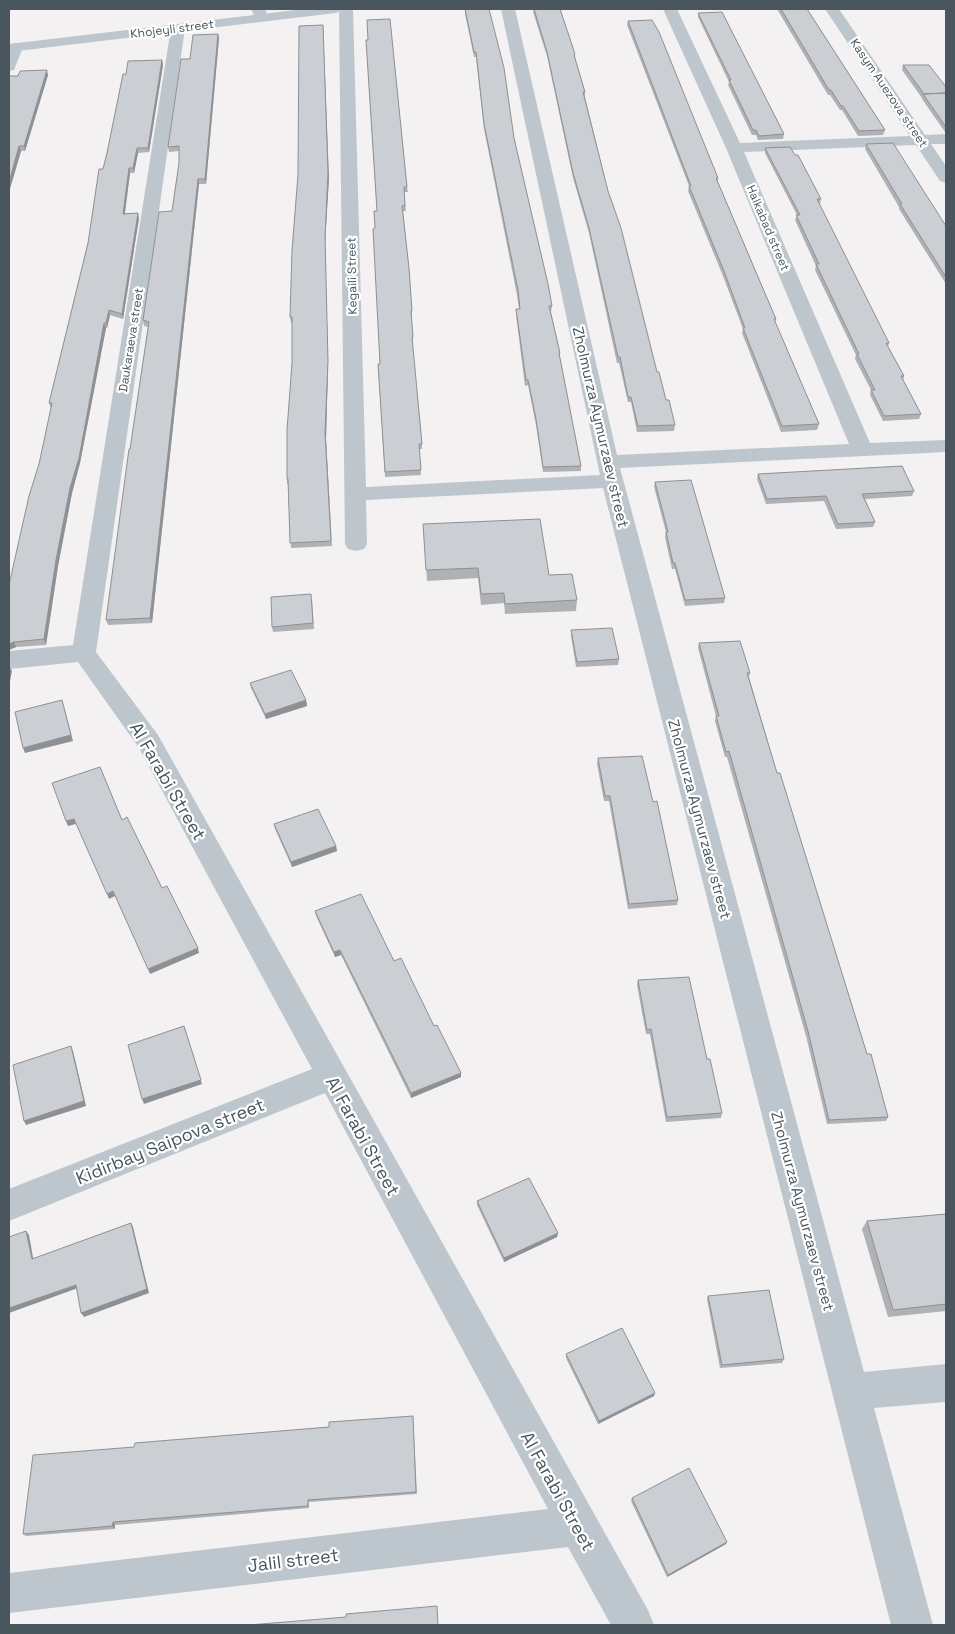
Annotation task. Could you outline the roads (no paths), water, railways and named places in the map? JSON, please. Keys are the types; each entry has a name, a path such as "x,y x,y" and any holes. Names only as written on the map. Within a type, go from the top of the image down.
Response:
{"street":[{"name":"Khojeyli street","path":"12,48 178,28 260,13 336,9"},
{"name":"Kegaili Street","path":"346,9 356,544"},
{"name":"Zholmurza Aymurzaev street","path":"508,9 610,472 912,1625"},
{"name":"Halkabad street","path":"670,9 734,148 862,450"},
{"name":"Kasym Auezova street","path":"832,9 946,178"},
{"name":"Daukaraeva street","path":"84,653 178,28"},
{"path":"9,67 12,48"},
{"path":"734,148 946,139"},
{"path":"356,494 862,450 946,446"},
{"path":"9,660 84,653"},
{"name":"Al Farabi Street","path":"84,653 149,742 577,1526 633,1625"},
{"name":"Kidirbay Saipova street","path":"9,1205 331,1076"},
{"path":"850,1392 946,1383"},
{"name":"Jalil street","path":"9,1593 577,1526"}]}
